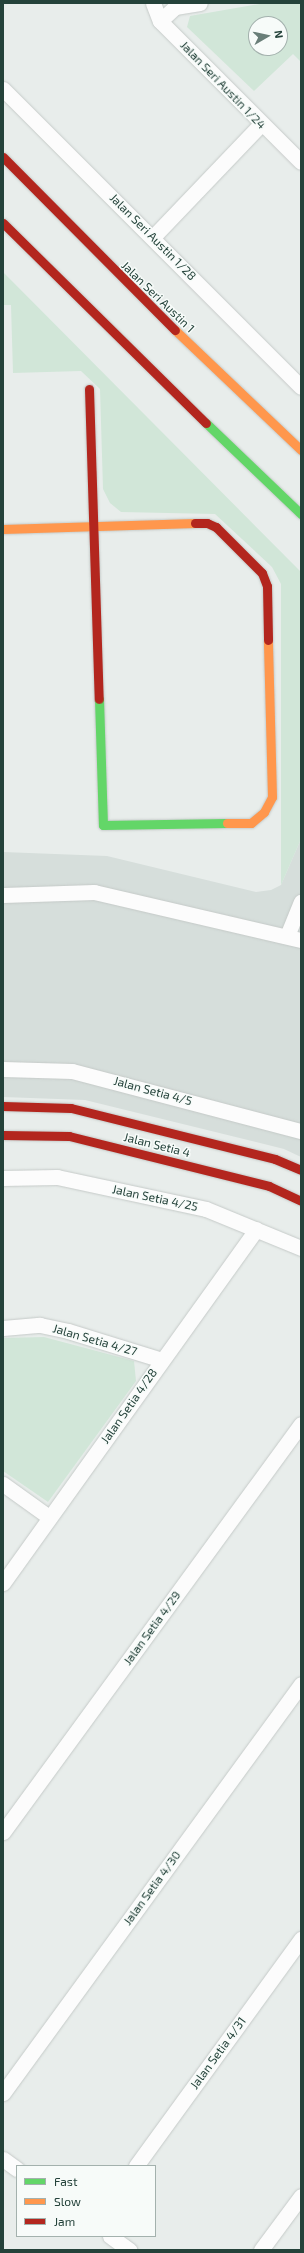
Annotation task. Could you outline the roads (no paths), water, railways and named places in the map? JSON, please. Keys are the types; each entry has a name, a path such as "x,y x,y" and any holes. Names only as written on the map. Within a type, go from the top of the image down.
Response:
{"street":[{"name":"Jalan Seri Austin 1/24","path":"153,3 160,21 261,124 301,162"},
{"path":"160,21 175,7 200,3"},
{"name":"Jalan Seri Austin 1/28","path":"3,89 153,237 301,387"},
{"path":"153,237 261,124"},
{"name":"Jalan Seri Austin 1","path":"3,157 115,272 301,450"},
{"path":"3,223 87,308 301,514"},
{"path":"3,528 94,526 207,523 216,527 262,573 267,586 272,797 264,812 251,823 103,825 94,526 89,389"},
{"path":"3,895 94,892 294,938 301,902"},
{"name":"Jalan Setia 4/5","path":"3,1068 72,1071 301,1131"},
{"name":"Jalan Setia 4","path":"3,1106 71,1108 275,1159 301,1170"},
{"name":"Jalan Setia 4","path":"3,1135 69,1136 269,1186 301,1200"},
{"name":"Jalan Setia 4/25","path":"3,1178 57,1177 206,1209 301,1248"},
{"name":"Jalan Setia 4/28","path":"3,1583 256,1229"},
{"name":"Jalan Setia 4/27","path":"3,1328 40,1325 68,1331 162,1360"},
{"name":"Jalan Setia 4/29","path":"3,1832 301,1424"},
{"path":"3,1484 49,1517"},
{"name":"Jalan Setia 4/30","path":"3,2093 301,1684"},
{"name":"Jalan Setia 4/31","path":"137,2165 301,1939"},
{"path":"3,2159 16,2169"},
{"path":"261,2250 301,2196"},
{"path":"111,2237 129,2250"}]}
